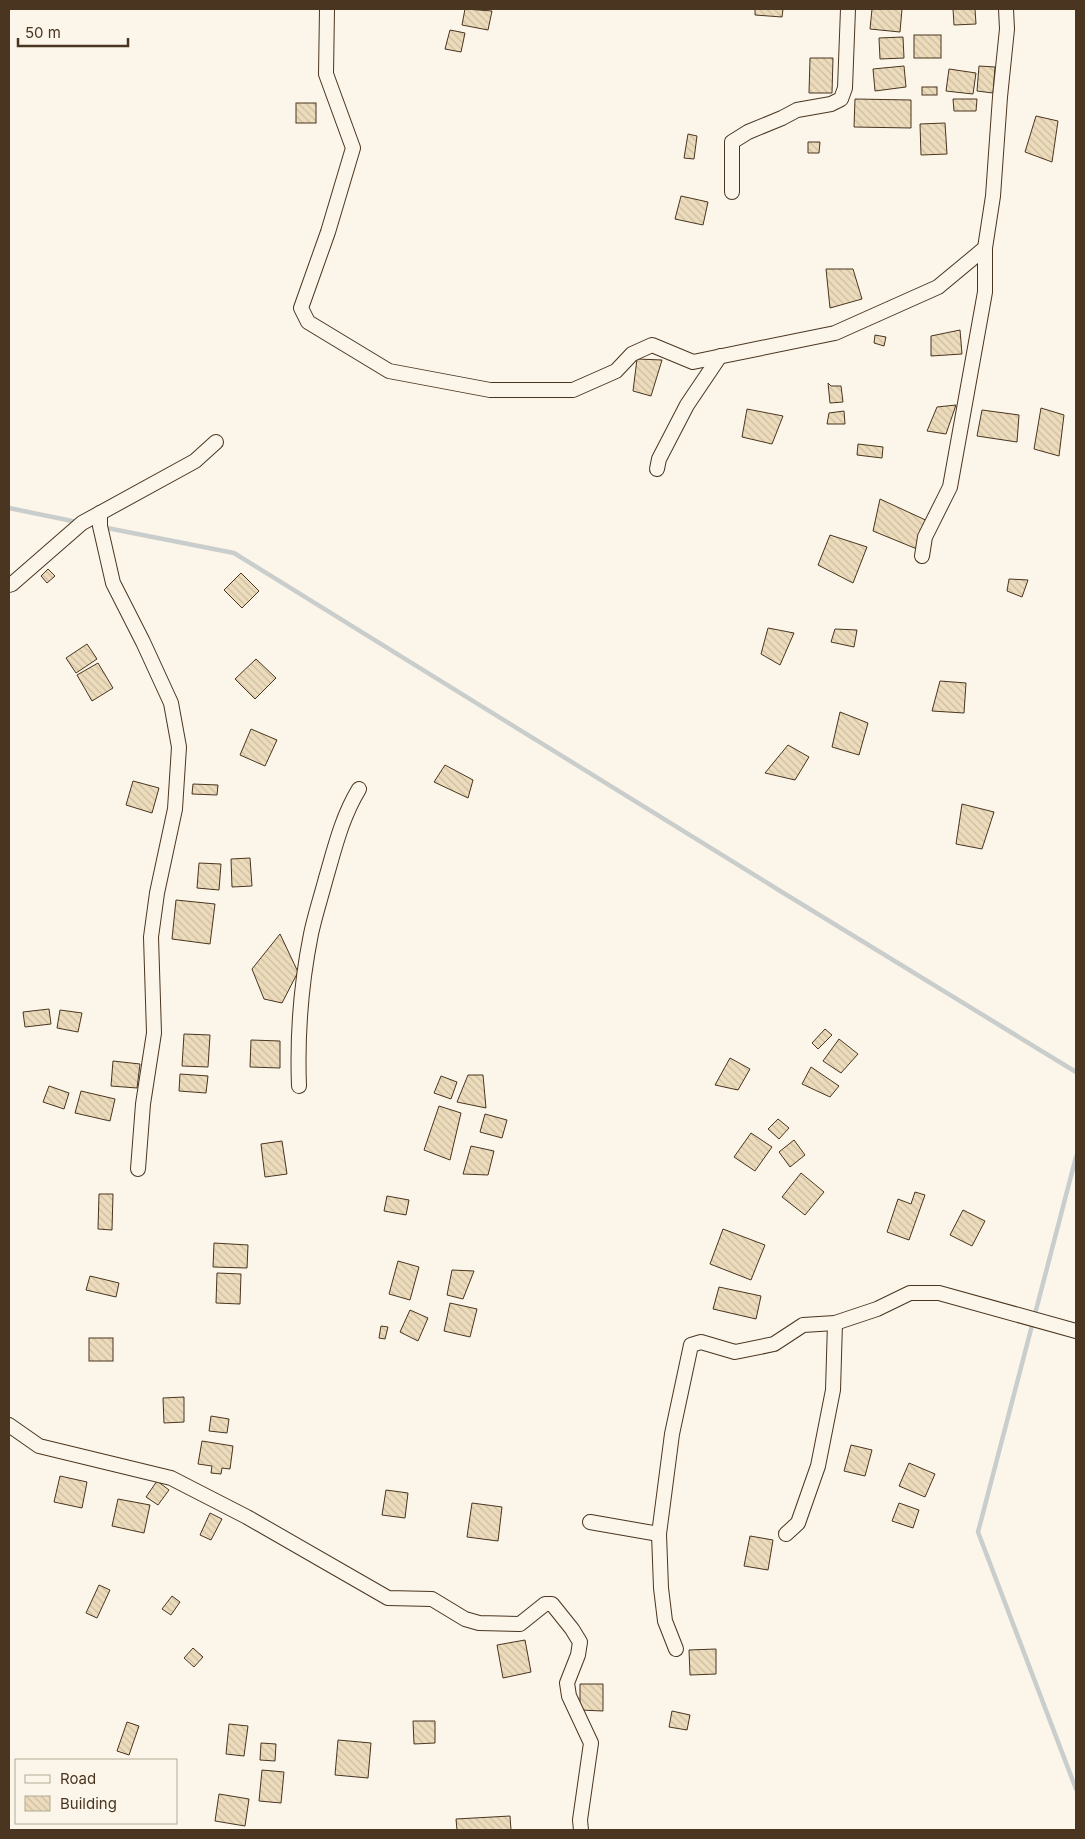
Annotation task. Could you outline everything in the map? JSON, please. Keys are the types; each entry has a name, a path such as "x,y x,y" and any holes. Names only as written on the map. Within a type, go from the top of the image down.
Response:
{"street":[{"path":"327,9 326,74 353,148 328,232 301,308 308,322 389,371 490,390 573,390 616,371 632,354 652,345 693,362 835,333 938,287 985,248"},
{"path":"732,192 732,142 748,132 797,110 831,104 841,99 844,88 848,9"},
{"path":"922,556 924,537 950,487 985,292 985,248 993,196 1007,29 1006,9"},
{"path":"657,469 658,459 687,405 720,356"},
{"path":"9,585 82,523 196,461 216,442"},
{"path":"100,513 100,526 113,584 143,642 171,703 179,747 175,809 157,893 150,937 154,1033 143,1104 138,1169"},
{"path":"299,1086 297,1044 311,932 338,834 350,804 359,789"},
{"path":"676,1649 664,1621 659,1534 672,1434 691,1345 701,1342 735,1352 774,1344 803,1325 836,1322 877,1309 910,1293 939,1292 1076,1331"},
{"path":"786,1534 798,1523 818,1466 834,1390 836,1322"},
{"path":"9,1425 39,1446 171,1478 247,1517 388,1598 432,1599 465,1619 480,1623 520,1624 545,1604 552,1604 580,1642 578,1655 567,1683 569,1696 591,1743 580,1820 582,1830"},
{"path":"590,1522 659,1534"}],"building":[{"path":"465,9 492,11 488,30 462,25"},
{"path":"755,9 783,9 782,17 755,15"},
{"path":"872,9 902,9 900,32 870,29"},
{"path":"953,9 975,9 976,24 954,25"},
{"path":"450,30 465,33 461,52 445,49"},
{"path":"914,35 941,35 941,58 914,58"},
{"path":"903,37 904,58 880,59 879,38"},
{"path":"810,58 833,58 832,93 809,93"},
{"path":"904,66 906,87 875,91 873,69"},
{"path":"979,66 995,67 993,93 977,91"},
{"path":"949,69 976,73 973,94 946,91"},
{"path":"922,87 937,87 937,95 922,95"},
{"path":"855,99 911,100 911,128 854,127"},
{"path":"953,99 977,99 976,111 954,111"},
{"path":"296,103 316,103 316,123 296,123"},
{"path":"1036,116 1058,121 1052,162 1025,152"},
{"path":"945,123 947,154 921,155 920,124"},
{"path":"688,134 697,136 694,159 684,158"},
{"path":"808,142 820,142 819,153 808,153"},
{"path":"681,196 708,202 703,225 675,219"},
{"path":"826,269 853,269 862,299 830,308"},
{"path":"960,330 962,354 931,356 931,336"},
{"path":"875,335 886,337 884,346 874,343"},
{"path":"637,359 662,360 651,396 633,391"},
{"path":"828,383 831,386 841,386 843,402 830,403"},
{"path":"956,405 946,434 927,431 937,407"},
{"path":"1041,408 1064,415 1059,456 1034,449"},
{"path":"747,409 783,416 772,444 742,437"},
{"path":"982,410 1019,415 1017,442 977,436"},
{"path":"844,411 845,424 827,424 829,413"},
{"path":"858,444 883,447 882,458 857,455"},
{"path":"880,499 932,523 917,549 873,531"},
{"path":"830,535 867,547 853,583 818,565"},
{"path":"48,569 55,576 47,583 41,576"},
{"path":"241,573 259,591 242,608 224,590"},
{"path":"1009,579 1028,580 1022,597 1007,591"},
{"path":"768,628 794,633 780,665 761,654"},
{"path":"835,629 857,630 854,647 831,642"},
{"path":"87,644 97,659 76,673 66,658"},
{"path":"256,659 276,678 255,699 235,679"},
{"path":"98,663 113,688 92,701 77,675"},
{"path":"940,681 966,683 964,713 932,711"},
{"path":"840,712 868,723 859,755 832,747"},
{"path":"251,729 277,740 265,766 240,755"},
{"path":"788,745 809,757 795,780 765,773"},
{"path":"445,765 473,780 468,798 434,782"},
{"path":"133,781 159,788 152,813 126,805"},
{"path":"193,784 218,785 217,795 192,794"},
{"path":"962,804 994,812 982,849 956,844"},
{"path":"250,858 252,886 232,887 231,859"},
{"path":"199,863 221,864 219,890 197,888"},
{"path":"176,900 215,904 210,944 172,939"},
{"path":"280,934 298,972 282,1003 264,999 252,969"},
{"path":"49,1009 51,1024 25,1027 23,1012"},
{"path":"60,1010 82,1013 78,1032 57,1028"},
{"path":"825,1029 832,1035 818,1049 812,1043"},
{"path":"184,1034 210,1035 208,1067 182,1066"},
{"path":"839,1039 858,1054 841,1073 823,1061"},
{"path":"251,1040 280,1041 280,1068 250,1067"},
{"path":"730,1058 750,1069 738,1090 715,1085"},
{"path":"113,1061 140,1064 137,1088 111,1086"},
{"path":"811,1067 839,1086 830,1097 802,1084"},
{"path":"180,1074 208,1076 206,1093 179,1091"},
{"path":"468,1075 483,1075 486,1108 457,1102"},
{"path":"441,1076 457,1082 451,1099 434,1093"},
{"path":"49,1086 69,1093 64,1109 43,1102"},
{"path":"81,1091 115,1099 110,1121 75,1113"},
{"path":"439,1106 461,1113 450,1160 424,1150"},
{"path":"485,1114 507,1120 502,1138 480,1132"},
{"path":"778,1119 789,1128 779,1139 768,1129"},
{"path":"751,1133 772,1147 755,1171 734,1157"},
{"path":"794,1140 805,1155 790,1167 779,1152"},
{"path":"282,1141 287,1174 265,1177 261,1144"},
{"path":"471,1146 494,1151 488,1175 463,1174"},
{"path":"801,1173 824,1192 805,1215 782,1197"},
{"path":"915,1192 925,1195 909,1240 887,1232 898,1199 911,1204"},
{"path":"99,1194 113,1194 112,1230 98,1229"},
{"path":"387,1196 409,1200 406,1215 384,1211"},
{"path":"963,1210 985,1221 972,1246 950,1235"},
{"path":"723,1229 765,1245 751,1280 710,1264"},
{"path":"214,1243 248,1245 247,1268 213,1267"},
{"path":"398,1261 419,1267 410,1300 389,1294"},
{"path":"452,1270 474,1271 463,1299 447,1295"},
{"path":"217,1273 241,1274 240,1304 216,1303"},
{"path":"90,1276 119,1283 116,1297 86,1290"},
{"path":"719,1287 761,1296 756,1319 713,1309"},
{"path":"450,1303 477,1309 470,1337 444,1331"},
{"path":"410,1310 428,1318 418,1341 400,1332"},
{"path":"381,1326 388,1327 385,1339 379,1338"},
{"path":"89,1338 113,1338 113,1361 89,1361"},
{"path":"184,1397 184,1422 164,1423 163,1398"},
{"path":"211,1416 229,1419 227,1433 209,1431"},
{"path":"202,1441 233,1446 230,1469 222,1468 221,1474 211,1473 212,1466 198,1464"},
{"path":"851,1445 872,1450 865,1476 844,1471"},
{"path":"909,1463 935,1474 925,1497 899,1486"},
{"path":"60,1476 87,1482 82,1508 54,1502"},
{"path":"157,1481 169,1490 158,1505 146,1497"},
{"path":"386,1490 408,1493 405,1518 382,1515"},
{"path":"118,1499 150,1505 144,1533 112,1526"},
{"path":"472,1503 502,1507 498,1541 467,1537"},
{"path":"899,1503 919,1510 913,1528 892,1521"},
{"path":"210,1513 222,1519 211,1540 200,1535"},
{"path":"750,1536 773,1540 768,1570 744,1566"},
{"path":"99,1585 110,1590 97,1618 86,1613"},
{"path":"172,1596 180,1602 171,1615 162,1609"},
{"path":"525,1640 531,1672 503,1678 497,1645"},
{"path":"193,1648 203,1657 194,1667 184,1658"},
{"path":"716,1649 716,1674 690,1675 689,1650"},
{"path":"580,1684 603,1684 603,1711 580,1710"},
{"path":"672,1711 690,1715 687,1730 669,1727"},
{"path":"413,1721 435,1721 435,1743 414,1744"},
{"path":"127,1722 139,1726 129,1755 117,1751"},
{"path":"229,1724 248,1726 244,1756 226,1754"},
{"path":"338,1740 371,1743 368,1778 335,1775"},
{"path":"261,1743 276,1744 275,1761 260,1760"},
{"path":"262,1770 284,1772 281,1803 259,1801"},
{"path":"219,1794 249,1799 245,1826 215,1821"},
{"path":"510,1816 511,1830 457,1830 456,1819"}],"waterway":[{"path":"9,508 77,522"},
{"path":"102,527 234,553 1076,1072"},
{"path":"1076,1157 978,1532 1076,1789"}]}
